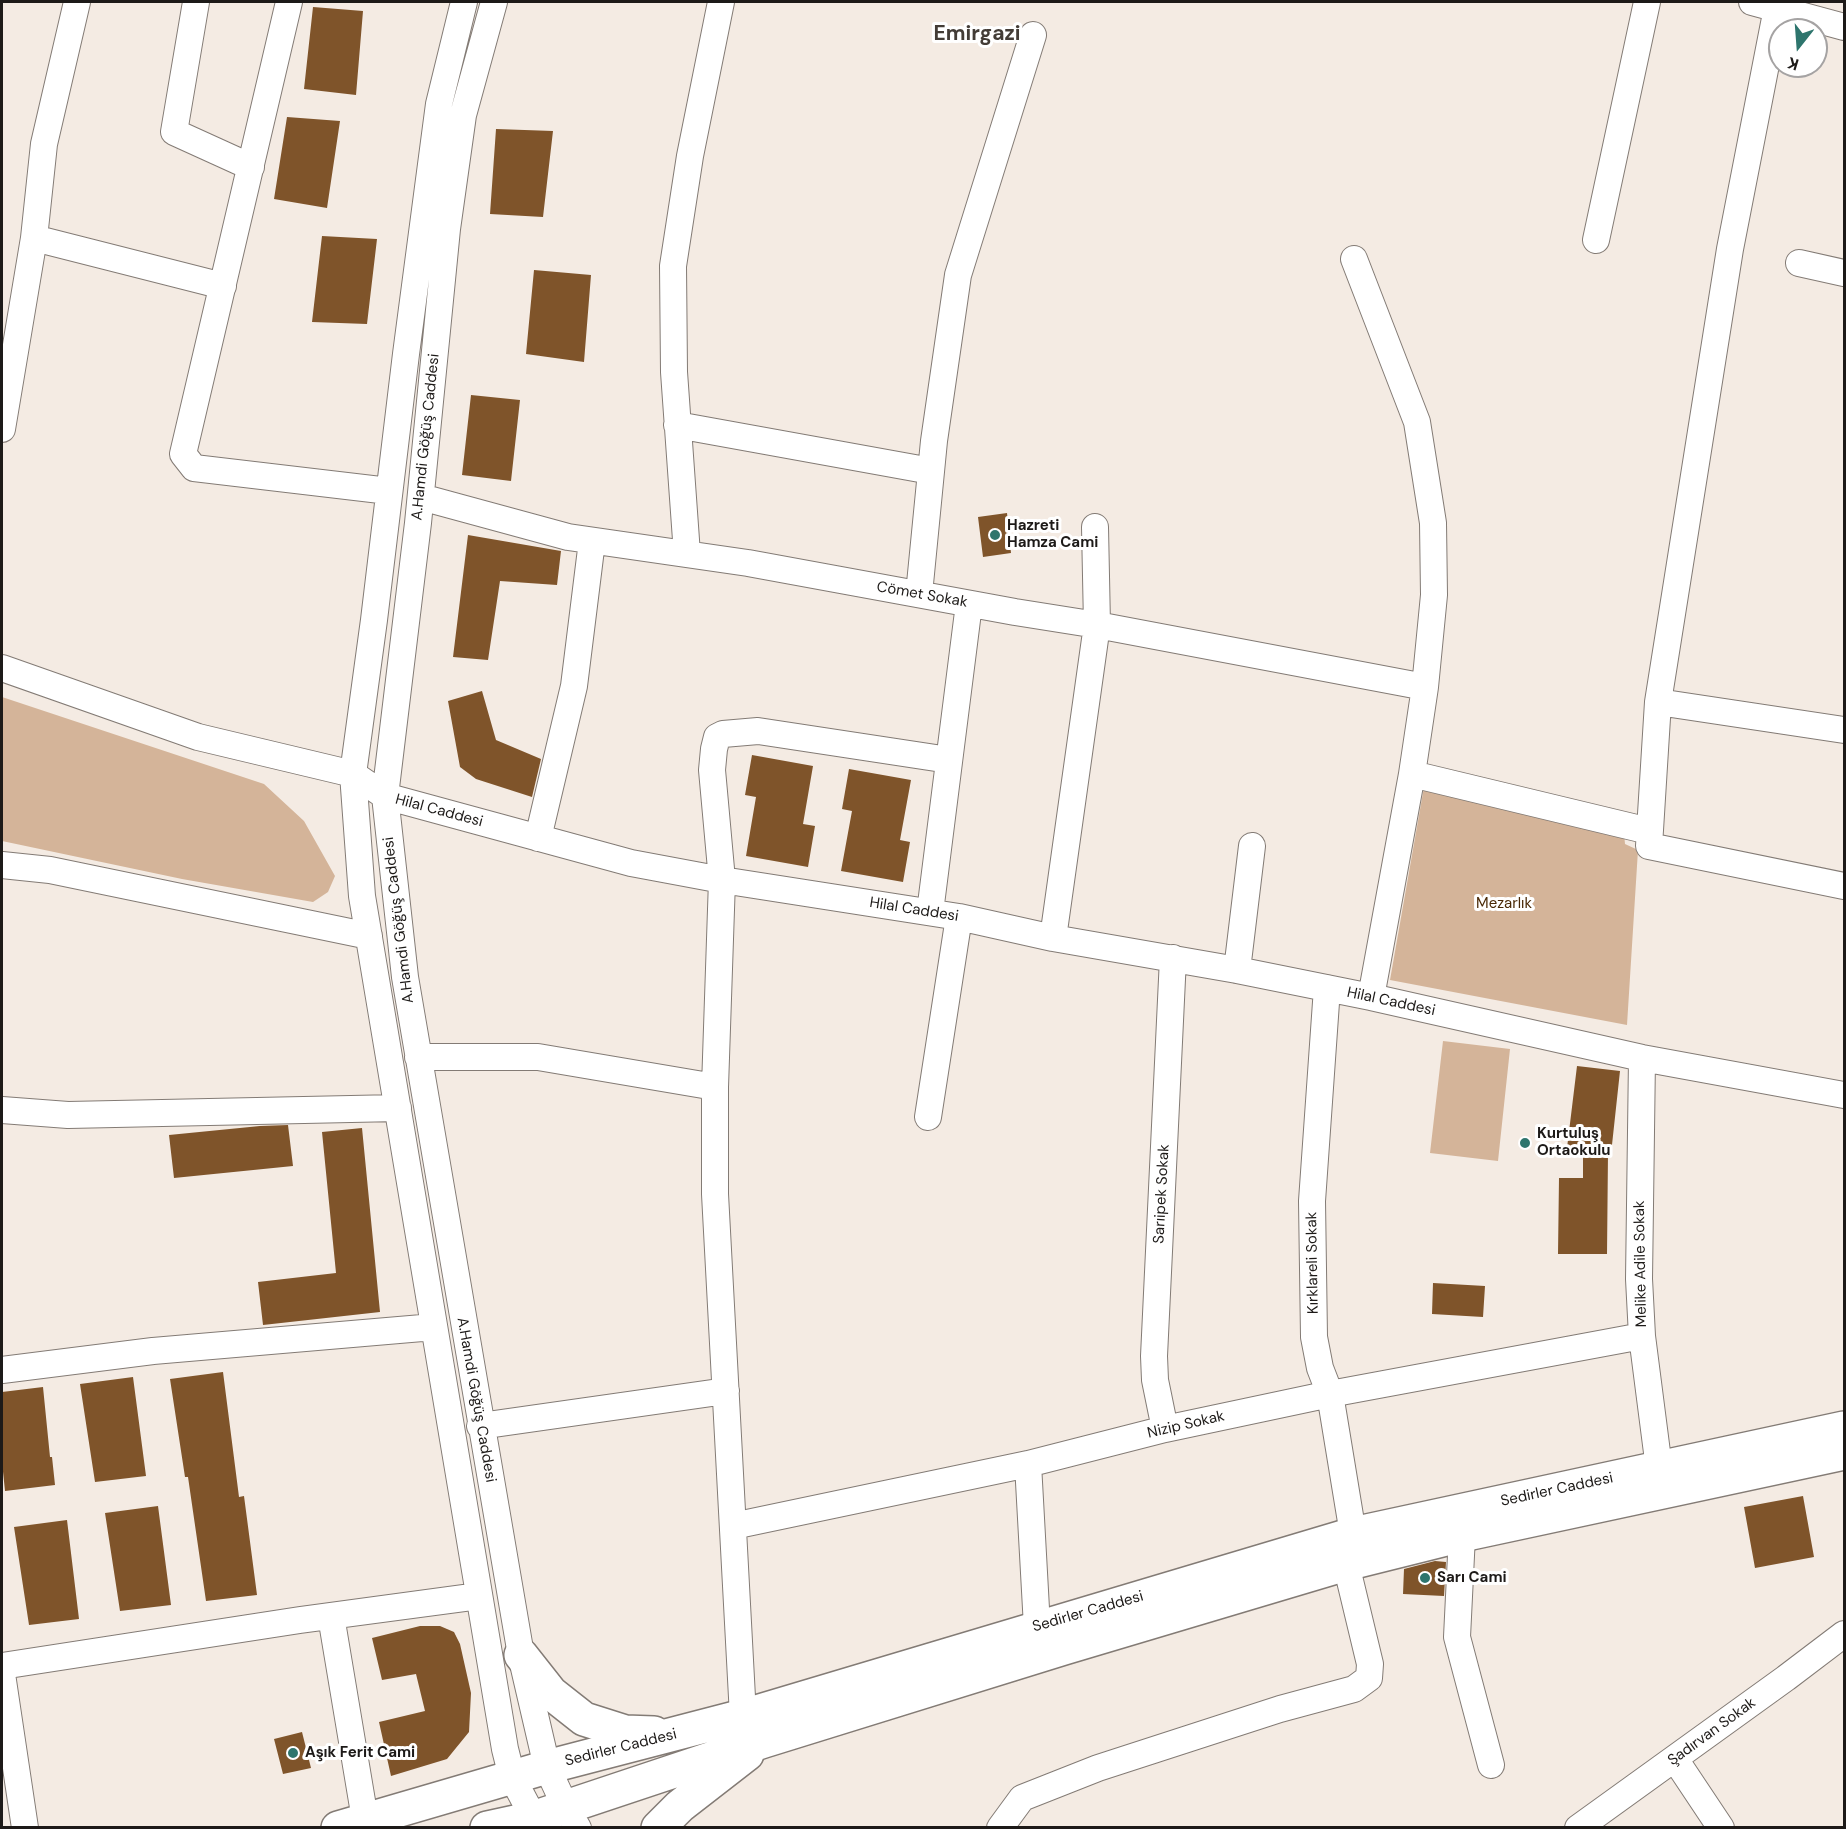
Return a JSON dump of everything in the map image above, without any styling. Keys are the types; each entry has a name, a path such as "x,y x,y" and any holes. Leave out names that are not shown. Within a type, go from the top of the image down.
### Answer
{"main road":[{"name":"Sedirler Caddesi","path":"352,1823 547,1767 743,1716 1037,1627 1350,1549 1659,1468 1845,1428"},
{"name":"Sedirler Caddesi","path":"487,1827 572,1817 764,1741 1076,1644 1350,1549 1462,1535 1845,1453"},
{"path":"521,1655 551,1693 584,1719 625,1732 677,1734"},
{"path":"658,1827 680,1806 764,1741"}],"street":[{"path":"2,429 12,316 34,238 44,144 77,2"},
{"path":"196,2 174,132 250,168"},
{"path":"289,2 183,454 194,468 389,491"},
{"name":"A.Hamdi Göğüş Caddesi","path":"464,2 439,104 353,774 362,896 505,1749 512,1777 536,1823"},
{"name":"A.Hamdi Göğüş Caddesi","path":"494,2 463,115 447,229 421,497 385,796 405,977 521,1655 547,1767 572,1817"},
{"path":"687,554 677,425 673,266 690,156 721,2"},
{"path":"1596,240 1647,2"},
{"path":"1752,2 1845,27"},
{"path":"1777,8 1730,249 1658,702 1649,846 1845,886"},
{"path":"919,594 931,471 958,276 1033,35"},
{"path":"34,238 223,286"},
{"path":"1354,259 1417,422 1433,523 1434,595 1425,687 1412,774 1371,997"},
{"path":"1799,263 1845,273"},
{"path":"677,425 931,471"},
{"name":"Cömet Sokak","path":"421,497 568,537 687,554 1097,625 1425,687"},
{"path":"1053,938 1097,625 1095,527"},
{"path":"538,838 574,686 592,541"},
{"path":"930,912 969,604"},
{"name":"Hilal Caddesi","path":"2,668 198,737 353,774 385,796 631,863 722,880 959,917 1053,938 1237,970 1371,997 1642,1058 1845,1095"},
{"path":"1658,702 1845,730"},
{"path":"743,1716 715,1194 715,1087 722,880 712,770 714,749 717,737 723,734 758,731 949,760"},
{"path":"1412,774 1649,831"},
{"path":"1237,970 1252,846"},
{"path":"2,865 50,870 369,936"},
{"path":"928,1117 959,917"},
{"name":"Sarıipek Sokak","path":"1165,1429 1155,1380 1154,1356 1173,958"},
{"name":"Kırklareli Sokak","path":"1000,1827 1022,1798 1098,1768 1280,1709 1354,1689 1369,1678 1370,1664 1350,1549 1330,1394 1320,1368 1314,1336 1312,1213 1327,988"},
{"path":"418,1057 538,1057 715,1087"},
{"name":"Melike Adile Sokak","path":"1642,1058 1639,1279 1642,1336 1659,1468"},
{"path":"2,1110 68,1115 398,1108"},
{"path":"2,1370 153,1351 434,1327"},
{"name":"Nizip Sokak","path":"733,1526 1028,1464 1165,1429 1330,1394 1642,1336"},
{"path":"480,1426 726,1391"},
{"path":"1028,1464 1037,1627"},
{"path":"1462,1535 1457,1637 1491,1765"},
{"path":"2,1666 479,1596"},
{"path":"331,1616 352,1823"},
{"name":"Şadırvan Sokak","path":"1594,1822 1675,1759 1845,1634"},
{"path":"2,1674 25,1827"},
{"path":"1675,1759 1721,1827"}],"green space":[{"path":"2,697 264,784 304,821 335,876 328,892 313,902 182,879 2,841"},
{"name":"Mezarlık","path":"1424,787 1624,833 1625,844 1638,850 1627,1025 1390,980"},
{"path":"1443,1041 1510,1049 1498,1161 1430,1153"}],"building":[{"path":"313,7 363,11 356,95 304,89"},
{"path":"287,117 340,121 327,208 274,199"},
{"path":"496,129 553,131 543,217 490,214"},
{"path":"322,236 377,239 367,324 312,322"},
{"path":"534,270 591,275 584,362 526,354"},
{"path":"471,395 520,400 511,481 462,475"},
{"name":"Hazreti Hamza Cami","path":"1007,513 1011,553 983,557 978,517"},
{"path":"468,535 561,551 557,585 500,581 488,660 453,657"},
{"path":"482,691 496,740 541,759 532,797 476,779 460,767 448,701"},
{"path":"752,755 813,766 803,824 815,826 808,867 746,856 756,797 745,795"},
{"path":"849,769 911,780 900,840 910,842 903,882 841,871 852,811 842,809"},
{"path":"1577,1066 1620,1071 1611,1154 1608,1153 1607,1254 1558,1254 1559,1178 1583,1178 1583,1150 1567,1148"},
{"path":"288,1125 293,1166 174,1178 169,1135"},
{"path":"362,1128 380,1312 263,1325 258,1282 336,1273 322,1132"},
{"path":"1433,1283 1485,1286 1483,1317 1432,1314"},
{"path":"223,1372 239,1497 244,1496 257,1595 206,1601 188,1477 185,1477 170,1379"},
{"path":"133,1377 146,1476 95,1482 80,1384"},
{"path":"43,1387 55,1485 5,1491 2,1462 2,1392"},
{"path":"1803,1496 1814,1557 1755,1568 1744,1507"},
{"path":"158,1506 171,1605 120,1611 105,1513"},
{"path":"67,1520 79,1619 29,1625 14,1527"},
{"name":"Sarı Cami","path":"1435,1561 1446,1562 1444,1596 1403,1594 1404,1569"},
{"path":"420,1626 440,1626 454,1632 460,1644 471,1693 469,1732 447,1759 391,1776 379,1722 425,1711 416,1674 382,1680 372,1638"},
{"name":"Aşık Ferit Cami","path":"302,1732 311,1768 283,1774 274,1739"}],"place":[{"name":"Hazreti Hamza Cami","path":"995,535"},
{"name":"Kurtuluş Ortaokulu","path":"1525,1143"},
{"name":"Sarı Cami","path":"1425,1578"},
{"name":"Aşık Ferit Cami","path":"293,1753"}],"district":[{"name":"Emirgazi","path":"977,34"}]}
